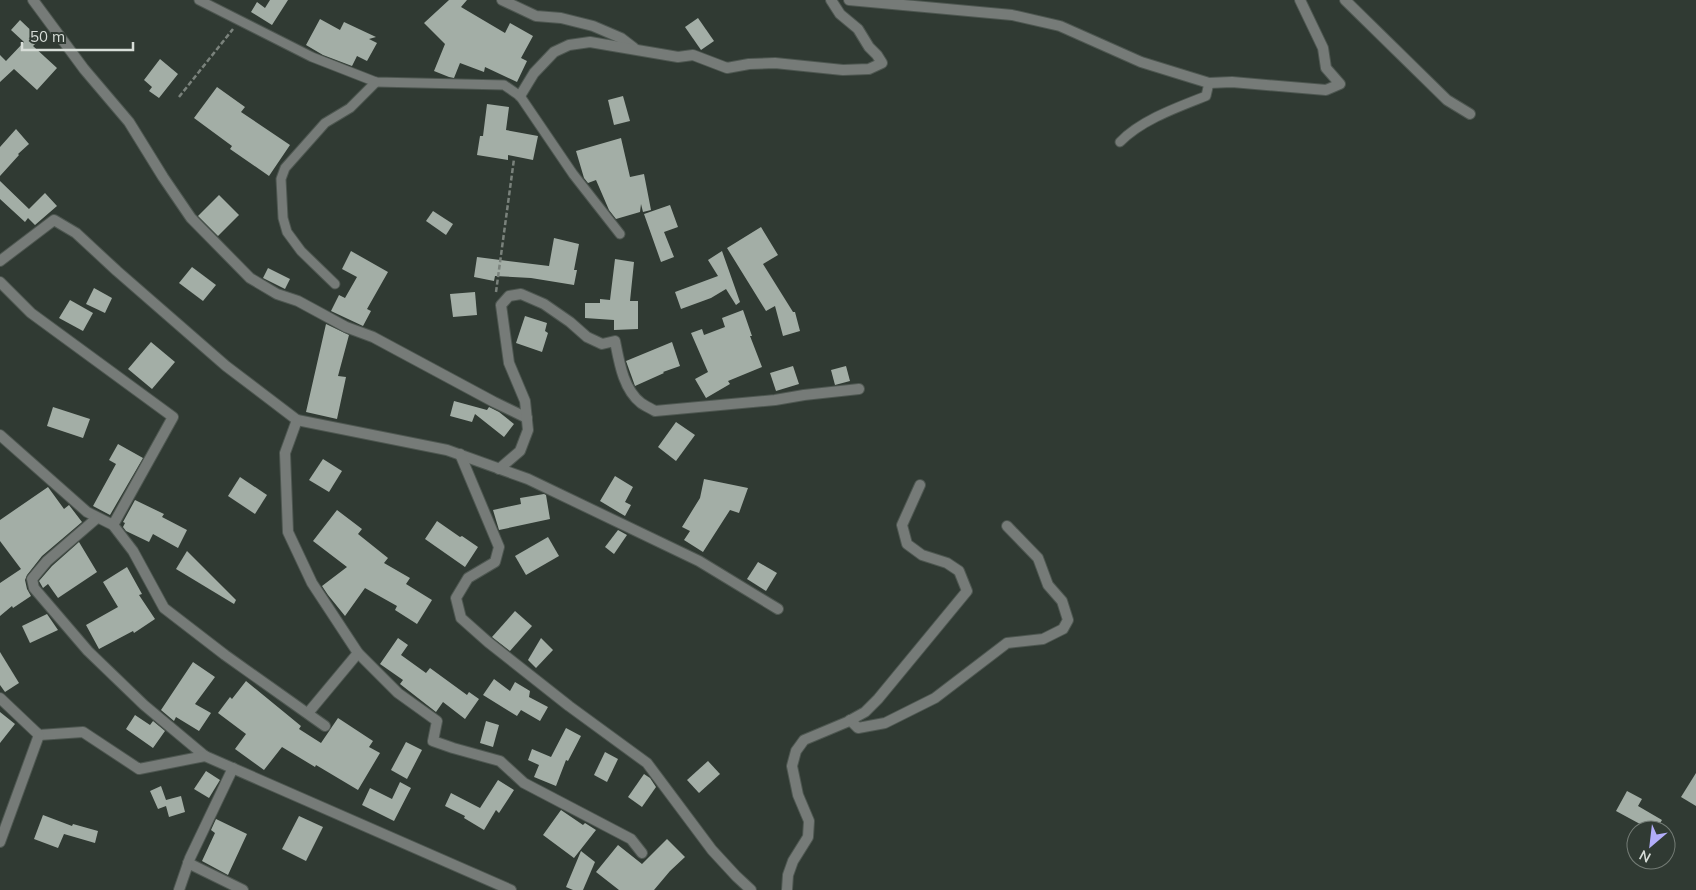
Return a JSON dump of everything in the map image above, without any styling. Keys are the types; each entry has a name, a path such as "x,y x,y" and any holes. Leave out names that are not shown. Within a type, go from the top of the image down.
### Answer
{"street":[{"path":"33,0 84,69 129,122 191,218 250,278 276,294 298,301 346,327 374,337 527,418"},
{"path":"502,0 536,16 561,18 593,26 621,38 635,49"},
{"path":"520,96 534,73 554,52 569,45 590,42 678,57 693,55 727,68 749,64 775,63 843,70 869,68 882,63 858,29 840,14 831,0"},
{"path":"849,0 1022,17 1060,26 1141,62 1209,83 1232,82 1326,90 1340,84 1326,68 1323,48 1300,0"},
{"path":"1345,0 1447,100 1470,114"},
{"path":"0,261 54,220 76,232 117,271 226,366 297,420 447,450 528,479 699,561 778,609"},
{"path":"0,282 31,313 174,417 113,525"},
{"path":"499,469 520,451 528,430 525,401 509,363 501,305 509,296 521,294 544,304 588,337 602,344 615,341 620,368 631,391 640,402 655,411 776,400 859,388"},
{"path":"297,420 285,454 288,532 312,583 358,653 398,693 437,721 433,741 500,761 524,783 631,838 642,853"},
{"path":"0,435 87,512 113,525 133,551 164,608 225,655 325,726"},
{"path":"460,454 499,546 495,562 468,578 456,598 461,618 488,642 569,706 647,763 712,850 752,890"},
{"path":"787,890 788,875 793,861 808,837 809,821 798,795 792,766 796,751 804,740 865,712 878,699 967,591 959,571 947,562 922,554 907,544 902,525 920,485"},
{"path":"97,518 47,561 32,578 34,588 88,651 144,705 205,756 510,890"},
{"path":"850,720 858,728 885,723 934,698 1007,643 1043,639 1063,629 1068,620 1062,602 1048,585 1038,558 1007,526"},
{"path":"308,713 358,653"},
{"path":"0,698 39,735 82,732 139,769 205,756"},
{"path":"0,842 39,735"},
{"path":"179,890 188,863 232,768"},
{"path":"188,863 244,890"}],"lane":[{"path":"199,0 312,56 376,82 504,86 520,96 573,174 620,234"},
{"path":"335,284 301,251 287,232 283,218 281,179 285,168 325,122 350,108 376,82"},
{"path":"1120,142 1127,134 1168,110 1206,96 1209,83"}],"path":[{"path":"179,97 240,20"},
{"path":"501,305 496,292 514,159"}],"building":[{"path":"270,0 288,0 272,25 251,12 257,2 265,8"},
{"path":"449,0 467,0 461,7 505,33 510,23 533,36 521,58 527,61 517,82 485,67 484,72 460,63 454,78 434,71 445,44 424,23"},
{"path":"698,18 714,41 701,50 685,27"},
{"path":"320,19 340,30 344,22 376,37 369,39 377,43 367,61 357,56 352,66 323,55 306,45"},
{"path":"20,20 40,39 33,46 57,68 37,90 14,69 0,82 0,55 6,61 24,42 11,30"},
{"path":"160,59 178,74 159,98 149,91 152,87 144,80"},
{"path":"217,87 245,107 241,112 290,145 269,176 230,149 232,146 194,118"},
{"path":"623,96 630,121 614,125 608,100"},
{"path":"487,104 509,107 506,130 538,136 533,160 508,155 508,160 477,155 480,136 483,136"},
{"path":"16,129 29,144 0,176 0,147"},
{"path":"621,138 630,177 644,174 651,210 643,212 641,204 640,212 616,219 609,210 596,180 588,183 584,178 576,151"},
{"path":"0,181 29,209 45,193 57,206 35,225 28,218 25,222 0,199"},
{"path":"219,195 239,215 218,236 198,216"},
{"path":"670,205 678,227 664,232 674,257 661,262 644,214"},
{"path":"433,211 453,224 446,235 426,221"},
{"path":"761,227 778,255 763,264 793,312 795,312 800,331 783,336 775,306 766,311 727,248"},
{"path":"554,238 579,244 574,270 577,270 574,285 531,278 495,276 494,281 474,277 477,257 549,266"},
{"path":"351,251 388,272 367,309 371,311 363,326 331,311 339,295 345,298 357,277 342,269"},
{"path":"722,251 740,302 736,305 726,289 711,298 681,309 675,292 718,276 708,260"},
{"path":"615,259 634,262 630,301 638,301 638,329 614,330 614,320 585,318 585,303 600,303 600,299 610,300"},
{"path":"192,267 216,285 203,301 179,283"},
{"path":"268,268 290,279 285,289 263,278"},
{"path":"94,288 112,298 105,313 86,304"},
{"path":"475,292 477,315 453,317 450,294"},
{"path":"70,300 93,313 83,331 59,318"},
{"path":"743,310 752,336 750,336 762,367 728,381 730,384 706,398 695,379 708,372 691,333 702,329 704,335 725,327 722,318"},
{"path":"525,316 547,323 545,331 548,333 542,352 516,343"},
{"path":"326,324 349,335 338,376 346,377 337,419 306,412"},
{"path":"151,342 175,362 152,389 128,369"},
{"path":"672,342 680,366 635,386 626,361"},
{"path":"793,366 799,384 776,391 770,373"},
{"path":"846,366 850,381 835,385 831,370"},
{"path":"454,401 487,410 489,407 514,424 504,437 475,414 472,422 450,416"},
{"path":"53,407 90,419 83,438 47,426"},
{"path":"676,422 695,435 676,461 658,447"},
{"path":"118,444 143,458 110,515 93,506 116,464 109,460"},
{"path":"323,459 342,471 329,492 309,480"},
{"path":"615,476 633,487 625,502 631,505 625,516 600,501"},
{"path":"240,477 267,495 255,514 228,496"},
{"path":"704,479 748,488 739,513 730,510 703,552 684,540 690,531 682,527 700,498"},
{"path":"48,487 64,509 69,505 82,522 42,556 27,575 25,580 31,596 13,608 12,606 0,616 0,583 21,569 0,541 0,520"},
{"path":"546,495 550,519 499,530 493,510 521,504 520,498"},
{"path":"135,500 164,514 162,517 187,530 178,548 153,534 149,542 126,531 123,527 125,523 123,522"},
{"path":"337,510 362,529 358,534 388,558 384,563 410,578 406,584 432,600 417,624 395,610 397,606 365,588 345,616 328,595 322,586 347,567 313,541"},
{"path":"437,521 478,547 465,567 425,539"},
{"path":"618,530 627,535 614,554 605,547"},
{"path":"548,537 559,556 526,575 515,556"},
{"path":"79,542 97,572 58,598 48,584 43,588 39,581 52,566"},
{"path":"187,551 236,600 234,604 176,569"},
{"path":"758,562 777,573 766,591 747,579"},
{"path":"127,567 142,594 139,595 155,619 134,633 133,631 99,649 86,625 118,607 103,582"},
{"path":"515,611 532,626 510,651 492,637"},
{"path":"47,614 58,630 30,643 22,626"},
{"path":"398,638 408,645 401,655 426,673 430,668 467,695 469,692 479,699 465,719 443,702 436,712 400,684 403,680 380,664"},
{"path":"541,638 553,650 536,668 528,660"},
{"path":"0,652 19,683 5,692 0,685"},
{"path":"193,662 215,677 195,704 211,713 199,731 176,717 174,721 161,710"},
{"path":"494,679 510,691 515,682 530,691 529,697 548,707 540,721 521,710 517,716 483,695"},
{"path":"246,681 301,726 299,729 321,743 338,718 373,741 369,747 380,753 358,790 282,747 264,770 235,749 246,734 218,713 230,697 232,699"},
{"path":"0,712 15,724 0,743"},
{"path":"135,715 150,725 153,721 165,731 153,748 126,729"},
{"path":"486,721 499,725 493,747 480,743"},
{"path":"566,728 581,736 568,761 566,760 556,786 534,777 539,765 528,760 532,749 551,757"},
{"path":"406,742 422,750 407,779 391,770"},
{"path":"605,752 618,759 607,782 594,775"},
{"path":"708,761 720,774 699,793 687,780"},
{"path":"206,771 220,780 209,798 194,789"},
{"path":"1696,773 1696,806 1681,797"},
{"path":"644,774 650,778 656,787 642,807 628,797"},
{"path":"498,780 514,790 499,813 496,810 484,830 464,818 465,816 445,806 451,793 480,808"},
{"path":"400,782 411,788 394,821 362,805 370,788 392,799"},
{"path":"161,786 166,800 181,796 185,812 169,817 166,806 158,809 150,791"},
{"path":"1627,791 1642,799 1638,806 1662,820 1633,820 1616,811"},
{"path":"561,810 583,825 585,823 596,830 574,858 543,835"},
{"path":"43,815 72,826 73,824 98,831 95,843 64,834 58,848 34,839"},
{"path":"299,816 323,827 306,861 282,849"},
{"path":"216,819 247,834 228,875 202,861 215,833 211,830"},
{"path":"667,839 685,857 654,890 619,890 596,872 618,845 642,864"},
{"path":"581,851 595,862 583,890 573,890 566,887"}]}
